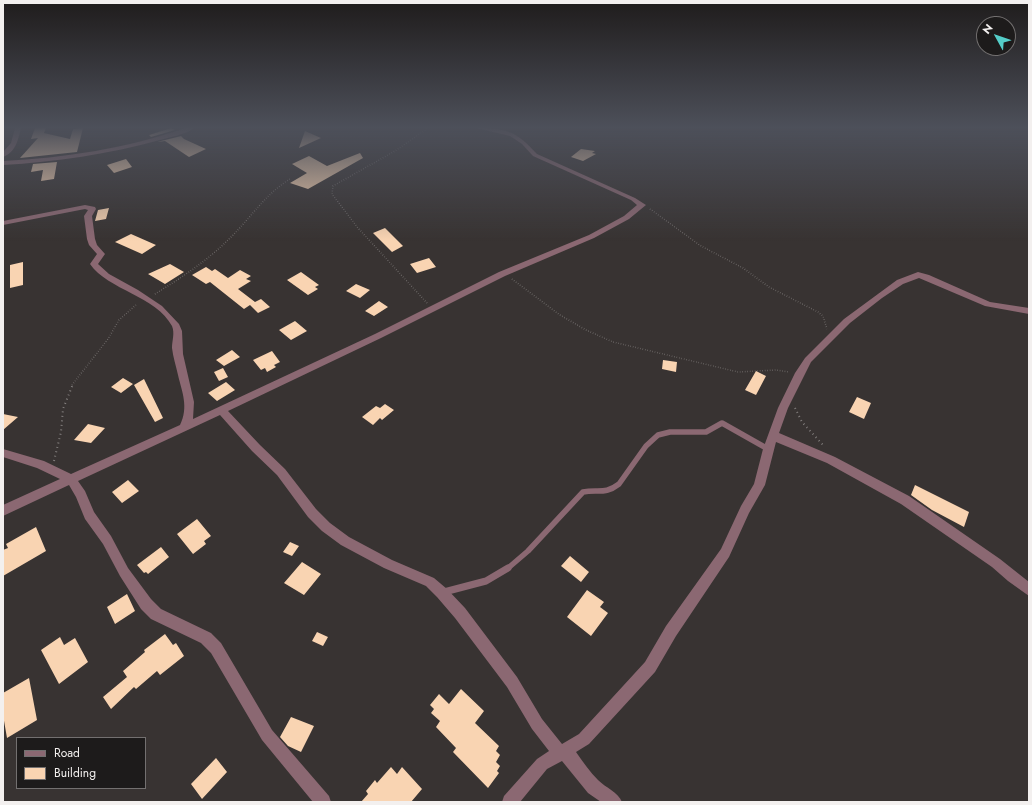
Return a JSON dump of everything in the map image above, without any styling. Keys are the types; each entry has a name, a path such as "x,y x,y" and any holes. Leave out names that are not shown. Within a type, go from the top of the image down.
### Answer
{"street":[{"path":"3,511 362,345 504,273 591,237 640,207 642,204 593,180 558,166"},
{"path":"3,227 7,222 77,208 90,207 92,209 88,216 91,225 91,239 93,244 102,254 94,264 104,276 133,290 146,299 170,319 177,328 180,361 190,407 189,419 184,426"},
{"path":"510,802 542,764 559,752 584,739 650,667 671,631 725,553 745,510 759,485 770,443 788,396 808,360 829,338 856,313 892,286 918,275 926,277 988,304 1029,311"},
{"path":"221,410 256,448 281,472 312,512 326,527 345,541 388,564 430,582 442,593 460,613 512,682 537,724 559,752 569,756 590,783 614,802"},
{"path":"770,443 779,437 831,460 905,500 996,563 1029,590"},
{"path":"3,453 40,464 71,480 81,495 89,515 107,540 124,572 146,604 156,614 206,638 216,648 267,735 323,802"}],"lane":[{"path":"442,593 491,580 502,572 524,554 583,492 588,490 607,492 613,489 646,447 659,434 666,431 708,432 718,424 722,423 770,443"}],"path":[{"path":"369,166 333,186 332,194 368,240 433,309"},
{"path":"52,469 60,439 63,409 71,386 108,339 119,320 130,310 171,284 209,257 238,230 275,188 290,179"},
{"path":"642,204 701,246 743,268 770,287 818,312 823,316 829,338"},
{"path":"504,273 563,318 594,335 613,342 738,372 776,370 800,373"},
{"path":"788,396 802,422 818,440 831,460"}],"building":[{"path":"33,166 56,166 54,179 41,181 43,170 31,172"},
{"path":"107,166 131,166 132,167 114,173"},
{"path":"295,166 350,166 308,189 290,183 307,173"},
{"path":"109,208 106,219 95,221 98,210"},
{"path":"385,228 403,246 392,252 373,233"},
{"path":"131,234 156,245 142,254 115,242"},
{"path":"429,258 436,267 417,273 410,264"},
{"path":"23,262 23,285 10,288 10,265"},
{"path":"170,264 184,272 165,284 148,274"},
{"path":"206,267 212,271 215,269 228,278 240,270 251,276 246,279 251,281 238,289 255,302 261,299 270,307 258,313 250,305 244,309 210,282 206,284 192,275"},
{"path":"301,272 319,285 315,287 318,289 308,295 287,280"},
{"path":"356,284 370,290 360,298 346,291"},
{"path":"379,301 388,307 374,316 365,311"},
{"path":"295,321 307,331 291,340 279,330"},
{"path":"232,350 240,357 224,366 216,360"},
{"path":"272,351 280,362 274,365 276,367 267,372 265,368 261,370 253,360"},
{"path":"663,360 677,362 676,372 662,369"},
{"path":"223,368 228,377 219,381 214,372"},
{"path":"756,371 766,376 756,395 745,390"},
{"path":"123,378 133,384 121,393 111,387"},
{"path":"144,379 163,418 155,422 134,385"},
{"path":"226,382 235,390 217,401 208,393"},
{"path":"857,397 871,403 864,419 849,412"},
{"path":"385,404 394,410 382,420 380,418 373,425 362,417 376,406 380,408"},
{"path":"3,414 18,417 3,430"},
{"path":"88,424 105,428 91,443 74,440"},
{"path":"128,480 139,491 122,503 112,492"},
{"path":"915,485 969,512 964,527 932,510 911,495"},
{"path":"197,519 211,536 204,541 206,544 193,554 177,534"},
{"path":"36,527 46,551 3,576 3,550 8,548 6,544"},
{"path":"290,542 299,546 292,556 283,552"},
{"path":"161,547 169,557 148,574 146,572 144,573 137,565"},
{"path":"570,556 589,572 581,582 561,566"},
{"path":"302,562 321,574 304,595 284,583"},
{"path":"587,590 604,602 600,607 608,613 591,636 567,617"},
{"path":"127,594 135,611 115,624 107,607"},
{"path":"317,632 328,637 323,646 312,641"},
{"path":"165,634 173,645 176,643 184,656 160,675 157,671 136,689 134,687 111,709 103,697 127,677 123,671 145,652 144,650"},
{"path":"60,637 64,645 75,638 88,662 59,684 41,650"},
{"path":"29,678 37,720 7,738 3,715 3,693"},
{"path":"461,689 484,711 475,723 499,746 496,751 500,755 496,762 500,766 497,771 499,773 488,788 453,752 456,748 436,727 440,721 431,713 434,709 430,705 439,694 449,704"},
{"path":"291,717 314,726 301,752 288,746 280,737"},
{"path":"216,758 227,772 202,799 191,784"},
{"path":"391,767 397,774 402,767 422,789 411,802 361,802 368,794 366,791 375,780 377,783"}]}
